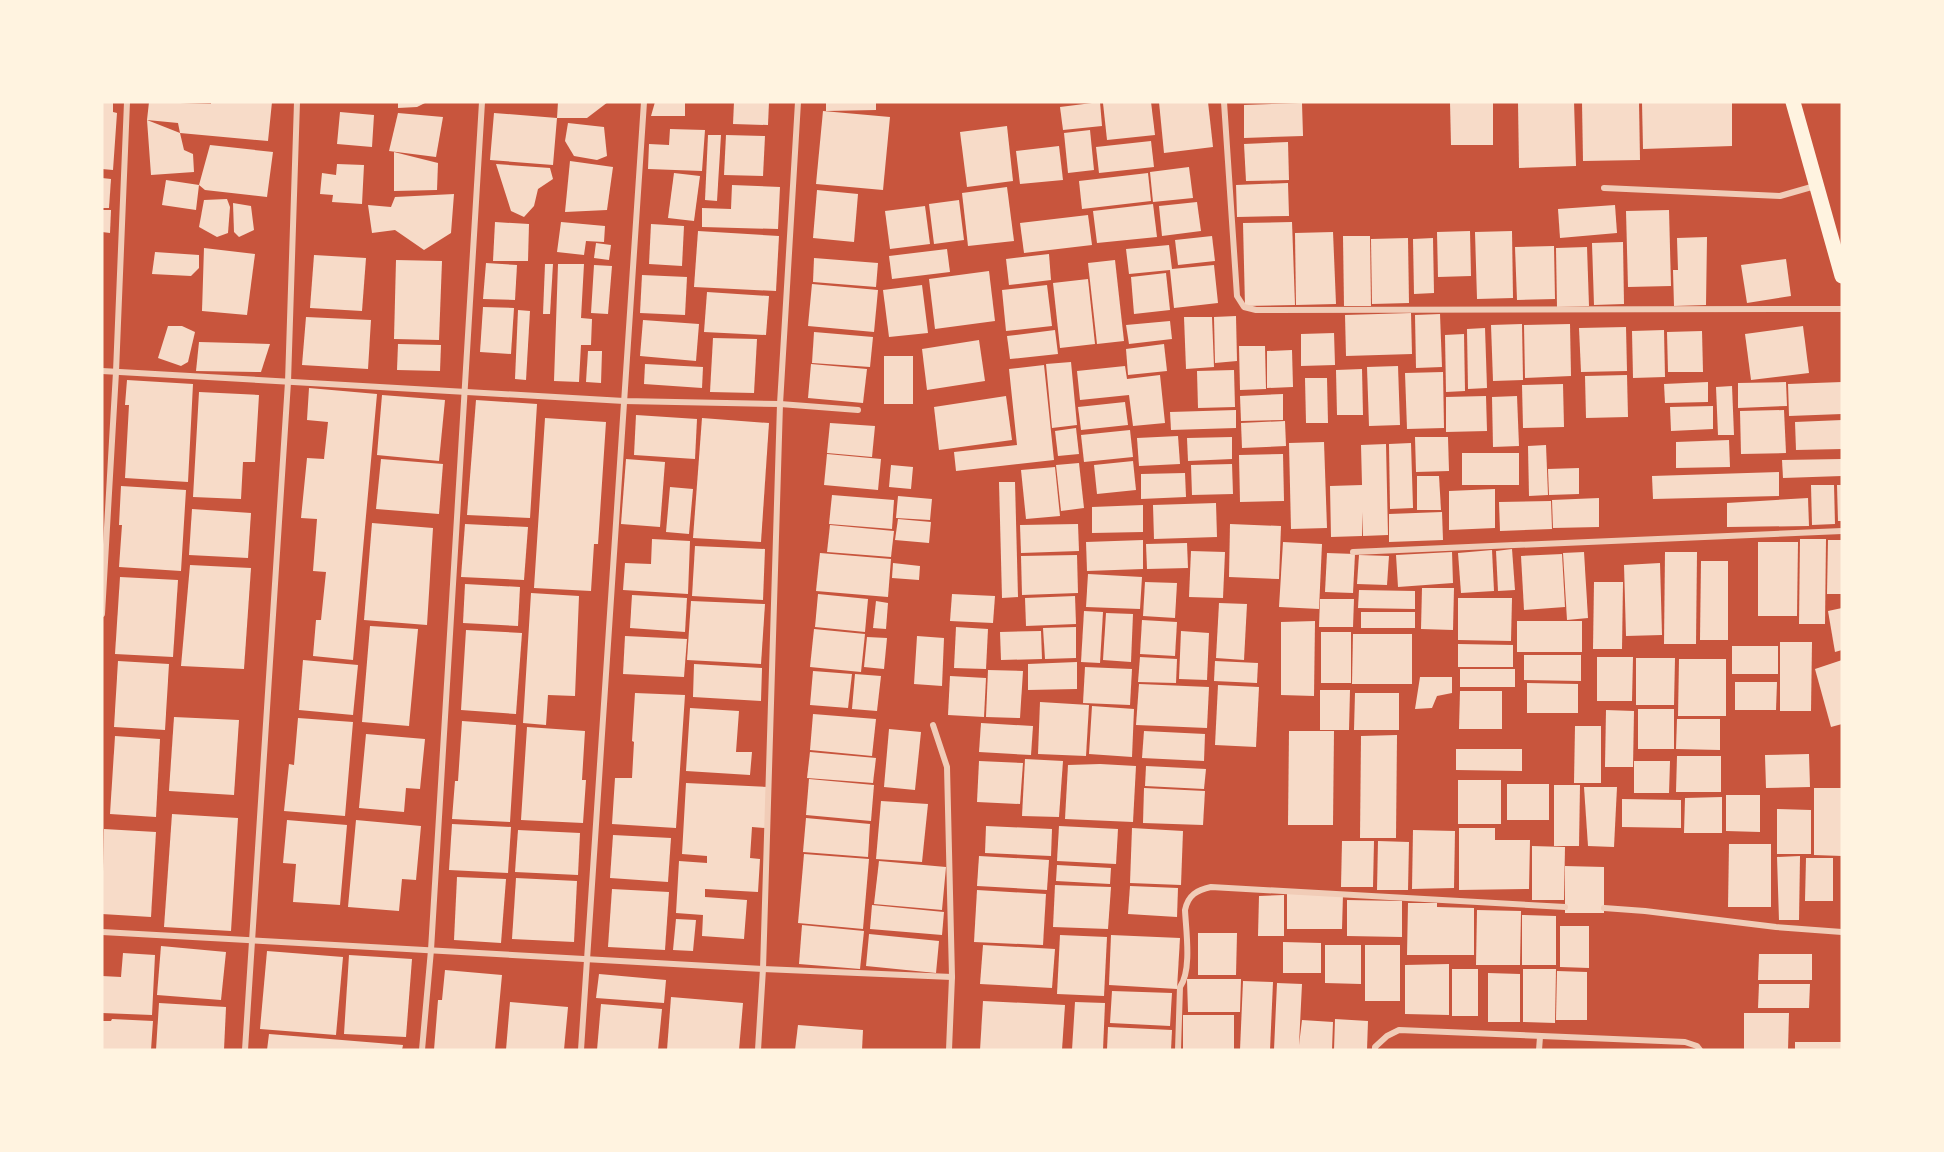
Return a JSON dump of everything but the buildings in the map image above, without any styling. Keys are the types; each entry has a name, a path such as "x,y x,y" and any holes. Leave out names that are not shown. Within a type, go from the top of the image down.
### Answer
{"main road":[{"path":"1793,102 1842,276"}],"street":[{"path":"102,614 116,372 127,102"},
{"path":"245,1050 254,940 288,382 297,102"},
{"path":"422,1050 431,950 482,102"},
{"path":"580,1050 644,102"},
{"path":"758,1050 763,969 780,404 798,102"},
{"path":"1224,102 1237,296 1244,307 1256,310 1842,309"},
{"path":"1604,188 1780,196 1816,186"},
{"path":"102,371 624,401 780,404 858,410"},
{"path":"1353,552 1842,531"},
{"path":"933,725 947,767 952,976 949,1050"},
{"path":"1178,1050 1180,987 1185,979 1186,964 1185,910 1191,897 1201,890 1211,887 1565,907"},
{"path":"1604,908 1645,910 1776,927 1842,932"},
{"path":"102,932 763,969 952,976"},
{"path":"1375,1050 1375,1047 1387,1036 1398,1030 1685,1042 1697,1046 1700,1050"},
{"path":"1539,1050 1540,1036"}]}
